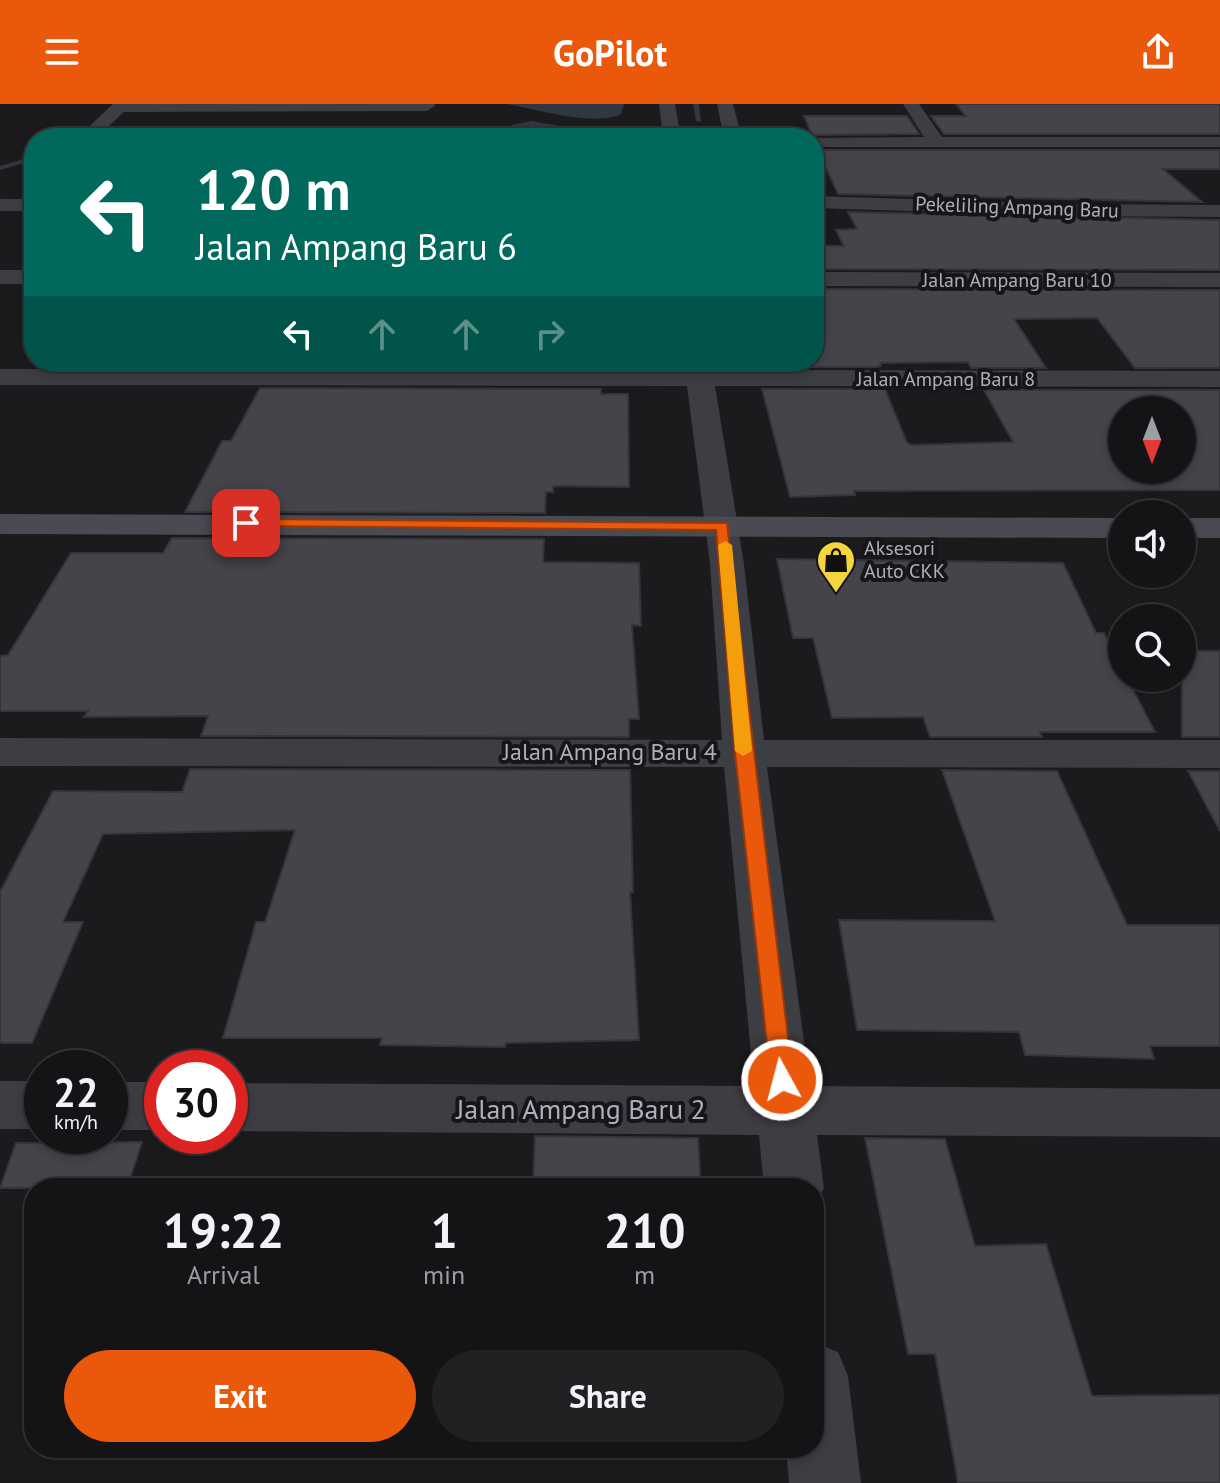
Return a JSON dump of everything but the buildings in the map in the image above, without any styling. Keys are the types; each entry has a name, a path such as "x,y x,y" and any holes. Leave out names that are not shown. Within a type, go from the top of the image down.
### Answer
{"main road":[{"path":"0,524 1108,528"},
{"path":"1196,528 1220,528"}],"street":[{"path":"667,104 671,128"},
{"path":"725,104 731,128"},
{"path":"911,104 937,142"},
{"path":"97,128 121,106 427,106"},
{"path":"824,142 1220,142"},
{"name":"Pekeliling Ampang Baru","path":"824,202 1064,210 1220,211"},
{"path":"0,205 24,205"},
{"path":"0,277 24,277"},
{"name":"Jalan Ampang Baru 10","path":"824,279 1220,280"},
{"name":"Jalan Ampang Baru 8","path":"0,377 499,372"},
{"path":"699,372 722,526 744,753 793,1178"},
{"name":"Jalan Ampang Baru 8","path":"815,372 1220,379"},
{"name":"Jalan Ampang Baru 4","path":"0,752 1220,754"},
{"path":"0,1105 24,1105"},
{"name":"Jalan Ampang Baru 2","path":"248,1107 1220,1113"},
{"path":"822,1458 825,1483"}],"shaded area":[{"path":"507,104 624,104 621,114 596,119"},
{"path":"531,121 564,128 511,128 512,125"}],"waterway":[{"path":"696,104 699,121"},
{"path":"0,168 24,161"}],"slow traffic":[{"path":"725,545 743,751"}],"place":[{"name":"Aksesori Auto CKK","path":"836,594"}],"route":[{"path":"246,523 722,526 744,753 782,1080"}]}
